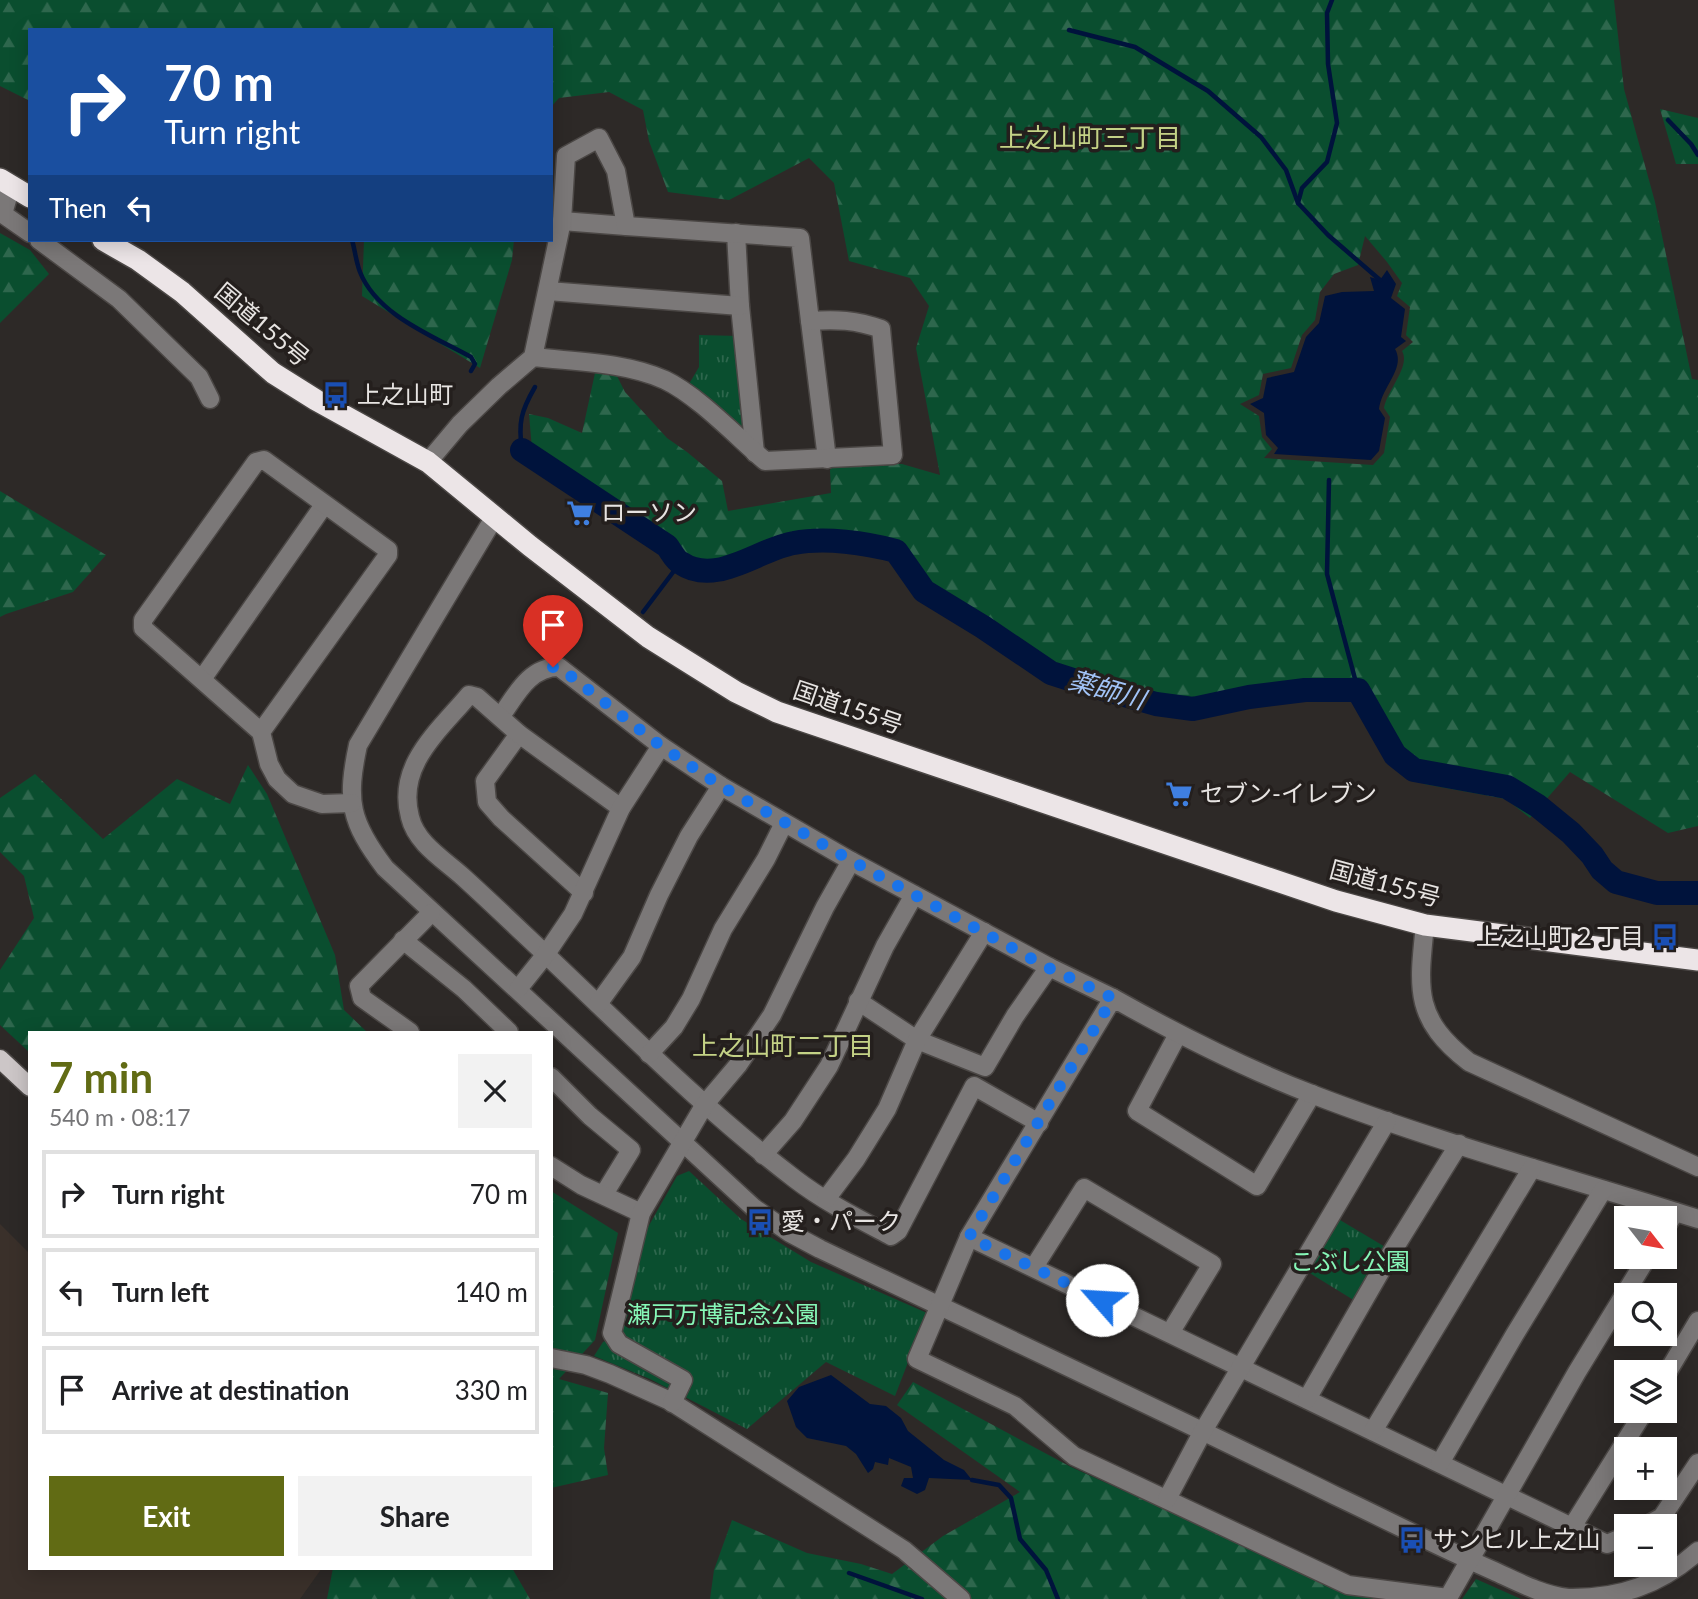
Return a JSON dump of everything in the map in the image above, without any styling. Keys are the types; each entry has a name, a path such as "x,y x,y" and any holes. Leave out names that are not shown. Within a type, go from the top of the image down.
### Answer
{"highway":[{"path":"5,182 28,196"},
{"name":"国道155号","path":"106,242 138,260 182,292 273,373 428,462 494,518 648,637 736,692 777,712 1336,901 1425,925 1698,960"}],"main road":[{"path":"0,1059 28,1085"}],"street":[{"path":"428,462 480,405 533,357 562,221 566,156 599,138 616,171 626,226"},
{"path":"5,182 3,214 28,232"},
{"path":"562,221 800,238 827,460"},
{"path":"736,233 740,306 755,453"},
{"path":"42,242 119,299 199,377 210,399"},
{"path":"548,291 740,306"},
{"path":"533,357 634,370 666,381 703,407 765,461 893,455 881,329 859,321 810,321"},
{"path":"261,732 388,555 388,550 264,460 256,462 143,620 144,628 261,732 269,764 277,779 293,794 322,804 352,803"},
{"path":"202,679 324,505"},
{"path":"494,518 358,745 351,778 354,813 365,842 385,868 754,1208 790,1233 940,1306 1469,1561 1548,1594 1569,1598 1612,1597 1646,1588 1675,1572 1698,1551"},
{"path":"501,716 529,678 544,669 559,667 661,746 721,786 914,895 1178,1034 1312,1094 1387,1121 1655,1206"},
{"path":"621,808 519,734 477,697 469,695 416,759 407,789 410,821 433,853 461,875 546,954 649,1054 764,1155 826,1199 891,1236 898,1231 933,1169 974,1086 1039,1122"},
{"path":"519,734 485,781 487,802 584,893"},
{"path":"518,989 546,954 584,893 621,808 661,746"},
{"path":"598,1004 632,957 689,836 721,786"},
{"path":"649,1054 674,1027 691,999 723,929 766,859 784,823"},
{"path":"673,1402 683,1380 619,1344 612,1333 641,1213 705,1104 765,1027 852,861"},
{"path":"764,1155 793,1122 829,1066 884,946 914,895"},
{"path":"409,1031 362,998 359,986 431,913"},
{"path":"1425,925 1420,969 1422,999 1432,1026 1451,1048 1469,1062 1698,1167"},
{"path":"826,1199 856,1159 887,1110 916,1040 985,932"},
{"path":"402,940 464,989 508,1031"},
{"path":"858,1001 916,1040 985,1067 1014,1016 1049,968"},
{"path":"1113,998 969,1237 917,1359 1015,1406 1074,1456 1348,1584 1448,1598 1505,1494 1640,1269"},
{"path":"1178,1034 1137,1111 1257,1186 1312,1094"},
{"path":"553,1079 581,1108 631,1150 604,1195"},
{"path":"1167,1499 1203,1431 1387,1121"},
{"path":"1307,1399 1387,1260 1459,1144"},
{"path":"553,1167 581,1185 641,1213"},
{"path":"1373,1431 1532,1168"},
{"path":"1034,1267 1084,1188 1212,1264 1170,1333"},
{"path":"1440,1463 1603,1190"},
{"path":"1677,1213 1698,1219"},
{"path":"969,1237 1607,1544 1614,1541"},
{"path":"1675,1360 1698,1321"},
{"path":"553,1358 586,1365 673,1402 904,1550 961,1599"},
{"path":"1572,1527 1637,1423"},
{"path":"1664,1514 1698,1463"}],"shaded area":[{"path":"0,1224 28,1252 28,1570 321,1570 300,1599 0,1599"}],"green space":[{"path":"0,0 1614,0 1624,89 1655,202 1692,379 1698,380 1698,826 1668,833 1570,772 1530,818 1506,799 1424,784 1397,746 1361,686 1309,681 1202,702 1162,699 1058,667 929,589 901,547 859,535 777,541 712,566 671,568 650,544 642,521 532,449 529,414 548,418 582,433 595,373 617,376 625,392 667,438 722,481 728,511 831,493 830,470 834,464 902,464 940,475 916,348 929,306 910,278 849,261 834,183 809,158 729,200 668,192 649,141 643,110 609,92 559,98 553,105 553,28 28,28 28,100 0,86","holes":["1365,236 1402,283 1397,296 1410,307 1406,335 1413,342 1402,351 1404,357 1401,371 1384,408 1390,417 1384,453 1373,465 1264,458 1272,449 1262,437 1259,416 1240,404 1259,395 1263,374 1291,368 1302,335 1315,320 1320,292 1334,274 1358,265"]},
{"path":"1660,109 1698,118 1698,164 1676,164"},
{"path":"0,233 30,250 49,274 0,323"},
{"path":"364,242 514,242 512,260 480,368 362,296"},
{"path":"699,335 739,336 750,428 741,433 686,389 699,367"},
{"path":"0,491 106,555 73,592 0,617"},
{"path":"248,765 267,794 335,955 344,1010 366,1031 28,1031 28,1051 0,1025 0,970 34,918 24,876 0,852 0,798 35,774 103,839 177,779 230,804"},
{"name":"瀬戸万博記念公園","path":"689,1171 741,1219 811,1262 927,1313 895,1396 826,1362 747,1429 650,1379 594,1356 603,1342 621,1334 643,1236 677,1176"},
{"path":"553,1192 618,1233 595,1340 559,1379 608,1393 604,1448 608,1475 553,1488"},
{"name":"こぶし公園","path":"1340,1220 1392,1251 1360,1304 1308,1272"},
{"path":"913,1382 1071,1467 1350,1593 1392,1599 710,1599 714,1570 732,1520 807,1553 861,1564 892,1574 943,1536 1020,1492 897,1405"},
{"path":"333,1570 513,1570 530,1599 327,1599"},
{"path":"1476,1579 1521,1599 1462,1599"}],"water":[{"path":"1387,270 1396,284 1391,298 1405,309 1401,337 1406,341 1395,349 1398,363 1379,409 1385,418 1379,451 1371,460 1274,454 1278,448 1266,435 1264,413 1250,404 1263,398 1267,378 1294,372 1306,337 1319,323 1325,296 1342,292 1374,291 1370,277 1380,280"},
{"path":"831,1375 870,1404 886,1406 901,1418 908,1431 944,1460 964,1470 972,1480 929,1478 925,1490 917,1494 901,1486 904,1478 913,1478 911,1467 889,1458 888,1465 875,1462 868,1473 856,1454 846,1446 807,1438 796,1427 787,1401 799,1387"}],"waterway":[{"path":"1332,0 1327,13 1328,64 1337,123 1327,162 1302,188 1298,203 1328,235 1380,280"},
{"path":"1069,30 1135,47 1208,91 1261,137 1286,170 1298,203"},
{"path":"1668,120 1698,155"},
{"path":"352,242 360,272 379,300 408,323 471,357 475,364 471,371"},
{"path":"522,450 522,417 535,387"},
{"name":"薬師川","path":"522,450 667,546 679,562 694,569 723,569 780,547 806,541 845,542 896,551 924,591 1051,673 1082,683 1156,704 1193,709 1249,697 1305,690 1358,690 1395,755 1414,770 1507,787 1538,806 1571,833 1602,870 1616,882 1657,893 1698,893"},
{"path":"1329,480 1327,574 1358,690"},
{"path":"643,612 680,563"},
{"path":"972,1480 999,1485 1011,1498 1020,1539 1046,1570 1058,1599"},
{"path":"849,1573 922,1599"}],"place":[{"name":"上之山町","path":"336,395"},
{"name":"ローソン","path":"580,513"},
{"name":"セブン-イレブン","path":"1179,794"},
{"name":"上之山町２丁目","path":"1665,937"},
{"name":"愛・パーク","path":"760,1222"},
{"name":"サンヒル上之山","path":"1412,1540"}],"district":[{"name":"上之山町三丁目","path":"1090,138"},
{"name":"上之山町二丁目","path":"783,1046"}],"route":[{"path":"553,667 559,667 661,746 721,786 1049,968 1113,998 969,1237 1102,1300"}]}
